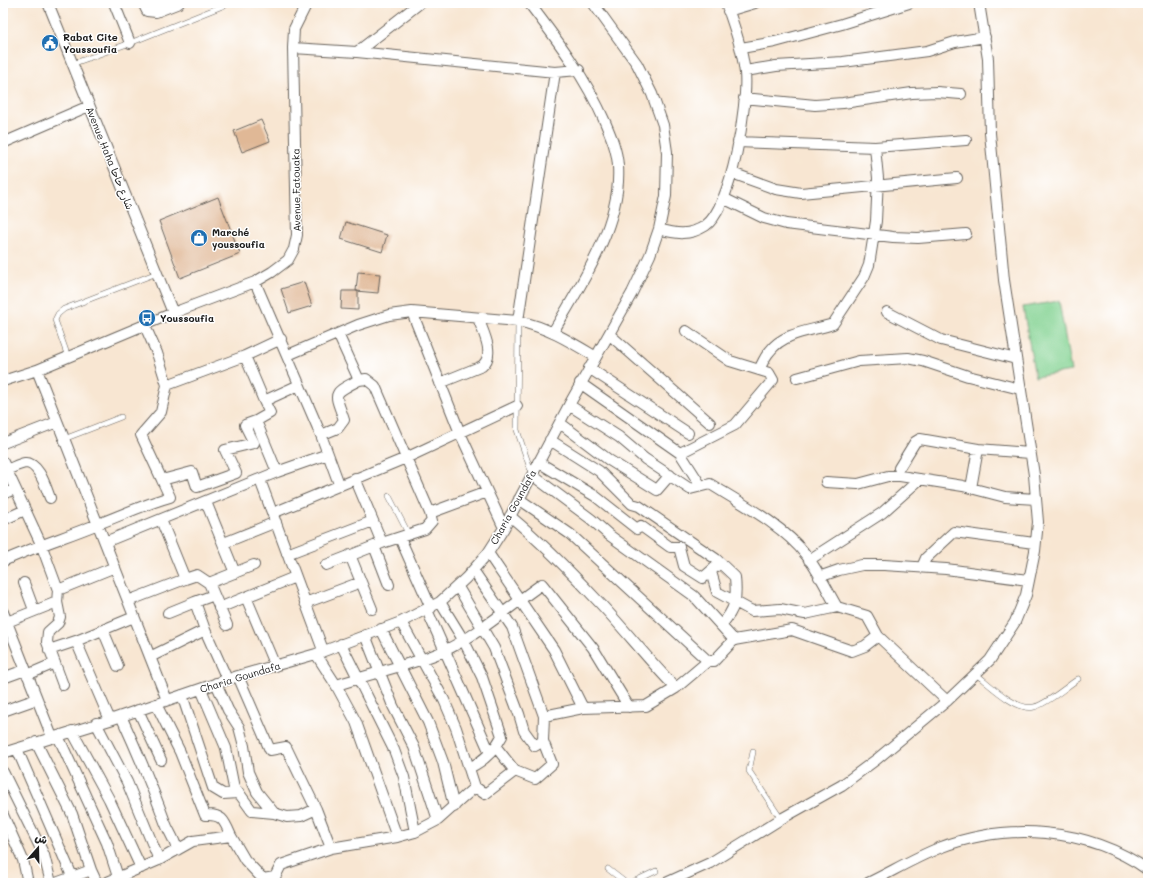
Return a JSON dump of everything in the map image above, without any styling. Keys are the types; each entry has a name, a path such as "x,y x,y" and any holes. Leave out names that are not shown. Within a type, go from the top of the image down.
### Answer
{"street":[{"path":"114,3 130,43"},
{"path":"143,3 146,11 152,12 179,3"},
{"name":"Avenue Fatouaka","path":"3,382 37,370 174,313 255,282 288,260 294,249 297,235 293,48 294,29 307,3"},
{"path":"357,52 420,3"},
{"path":"529,3 578,70 598,106 615,148 618,165 614,209 606,230 578,289 553,332"},
{"name":"Charia Goundafa","path":"3,754 36,742 110,720 216,683 320,652 401,622 429,609 440,602 474,570 488,553 504,528 580,383 610,335 647,261 658,229 666,196 668,174 667,152 663,125 652,94 637,64 593,3"},
{"path":"658,229 682,234 705,226 719,209 732,174 744,98 745,71 741,48 727,7 755,3"},
{"path":"741,48 775,42 842,24 909,3"},
{"path":"666,883 710,863 781,819 842,785 877,759 947,700 990,660 1015,622 1026,595 1038,522 1030,453 1004,280 990,133 988,59 979,3"},
{"name":"Avenue Haha شارع حاحا","path":"49,4 174,313"},
{"path":"745,71 776,66 837,62 928,51 955,42 985,37"},
{"path":"293,48 357,52 555,72 578,70"},
{"path":"518,321 555,72"},
{"path":"744,98 814,105 843,103 912,93 937,92 961,94"},
{"path":"3,143 89,106"},
{"path":"738,142 875,147 966,140"},
{"path":"759,370 769,351 776,343 794,334 822,328 836,321 864,277 869,265 875,235 878,186 875,147"},
{"path":"732,174 776,189 809,193 957,178"},
{"path":"723,198 758,215 777,222 875,235 918,238 966,234"},
{"path":"255,282 288,355 299,385 321,435 339,484"},
{"path":"288,355 375,318 412,312 518,321 535,325 553,332 596,357"},
{"path":"412,312 460,433 504,528"},
{"path":"887,312 941,340 1016,359"},
{"path":"440,383 482,366 487,362 489,352 478,318"},
{"path":"3,561 41,544 97,525 144,504 170,496 141,435 160,412 167,385 145,326"},
{"path":"680,453 735,425 771,383 771,375 730,361 686,330"},
{"path":"338,334 359,380"},
{"path":"610,335 710,423"},
{"path":"167,385 245,356 281,339"},
{"path":"162,480 192,472 197,487 236,473 225,450 254,443 245,425 270,413 245,356"},
{"path":"797,378 859,361 908,358 923,361 968,376 1020,389"},
{"path":"589,368 688,433"},
{"path":"37,370 167,700"},
{"path":"321,435 342,425 344,420 336,400 339,390 359,380 366,379 375,386 432,521 429,527 378,544 326,565"},
{"path":"580,383 680,453 700,486"},
{"path":"264,401 299,385"},
{"path":"569,405 619,437 645,459 690,488 710,484 755,512 786,534 809,560 837,607"},
{"path":"224,543 339,484 406,458 518,406"},
{"path":"256,421 277,472"},
{"path":"3,443 57,422"},
{"path":"560,423 609,460 657,490 670,475"},
{"path":"900,468 915,442 920,439 978,449 1030,453"},
{"path":"550,440 599,471 632,504 639,506 720,563 735,577 737,595 731,614 721,625"},
{"path":"972,488 978,449"},
{"path":"105,542 277,472 328,454"},
{"path":"538,462 595,496 637,529 642,526 670,547 679,547 684,566 703,578 720,563"},
{"path":"50,498 32,464 25,463 5,466 41,544 58,590 57,602 60,617 58,623 48,632 47,636 49,650 63,685"},
{"path":"532,475 591,519 609,535 694,596 734,640"},
{"path":"826,482 858,484 888,476 920,478 972,488 1005,497 1036,500"},
{"path":"356,478 373,521 389,585"},
{"path":"809,560 882,514 920,478"},
{"path":"260,480 305,603 320,652 356,722 397,837"},
{"path":"3,494 15,489"},
{"path":"430,514 487,492"},
{"path":"518,499 570,534 708,661 714,662 734,640 792,630 852,651 865,646 878,636"},
{"path":"206,502 235,572"},
{"path":"3,520 25,510"},
{"path":"510,516 548,549 592,594 650,662 676,688"},
{"path":"161,520 185,579"},
{"path":"287,554 373,521"},
{"path":"922,568 926,558 954,532 1034,543"},
{"path":"404,536 429,609 446,650 493,750 515,771 535,778 552,764 543,741 544,716 512,627 474,570"},
{"path":"488,553 554,650 583,708"},
{"path":"350,555 372,609"},
{"path":"209,583 254,565"},
{"path":"819,577 839,570 862,565 946,569 1028,580"},
{"path":"58,590 115,567"},
{"path":"711,572 718,592 735,600 752,611 780,609 805,614 837,607 867,616 878,636 947,700"},
{"path":"128,601 197,575 209,583 227,625"},
{"path":"219,608 295,577"},
{"path":"305,603 361,582"},
{"path":"24,583 34,610"},
{"path":"336,685 422,660 446,650 464,641 503,614 519,599 542,584 593,648 629,707"},
{"path":"458,586 494,648 524,730 535,746 543,741"},
{"path":"168,613 214,595"},
{"path":"246,597 275,666"},
{"path":"57,602 34,610 5,617 37,699 107,843 118,878"},
{"path":"195,602 205,630 227,680"},
{"path":"440,602 464,641 482,677 502,736 493,750 478,764 469,768"},
{"path":"49,650 76,641 134,617"},
{"path":"401,622 444,700 475,787 485,794 515,771"},
{"path":"381,629 428,722 443,762 454,807"},
{"path":"103,630 118,666"},
{"path":"150,657 205,630"},
{"path":"365,635 393,706 414,747 438,820"},
{"path":"76,641 110,720"},
{"path":"341,644 394,750 404,777 415,832"},
{"path":"544,716 583,708 646,706 676,688 708,661"},
{"path":"3,678 55,664"},
{"path":"238,676 270,750 286,747 316,809 331,848"},
{"path":"216,683 228,710 239,727 248,772 257,792 274,813"},
{"path":"201,689 226,748 234,788 252,811 274,813 287,817 301,816 316,809"},
{"path":"182,695 213,788 223,794 239,793"},
{"path":"3,711 37,699"},
{"path":"156,704 180,752 205,815 216,815 224,821 245,860 263,879 275,878 281,865 331,848 397,837 415,832 438,820 475,787"},
{"path":"138,710 161,760"},
{"path":"121,716 146,771 166,824 174,838 177,850"},
{"path":"96,723 127,782 159,860"},
{"path":"72,731 110,799 140,868"},
{"path":"36,742 72,814 91,870 97,883"},
{"path":"17,749 74,880"},
{"path":"3,772 44,855 51,883"},
{"path":"3,815 23,860 28,883"},
{"path":"868,883 938,849 962,841 1019,832 1048,833 1084,839 1126,856 1148,870"},
{"path":"105,883 159,860 193,840 231,836"},
{"path":"56,883 74,880 91,870"}],"lane":[{"path":"72,64 130,43 230,3"},
{"path":"68,357 55,320 58,314 64,309 157,273"},
{"path":"518,321 517,430 532,475"},
{"path":"64,439 120,417"},
{"path":"389,496 404,536"},
{"path":"976,674 1016,705 1028,708 1037,706 1078,679"},
{"path":"754,752 749,771 781,819"},
{"path":"608,869 626,883"},
{"path":"631,883 656,871"}],"green space":[{"path":"1059,301 1071,371 1035,377 1023,307"}],"building":[{"path":"261,120 270,141 242,152 234,131"},
{"name":"Marché youssoufia","path":"218,197 240,254 180,278 159,221"},
{"path":"346,222 387,235 382,252 341,239"},
{"path":"358,272 380,274 378,293 356,291"},
{"path":"304,282 312,306 289,313 281,289"},
{"path":"342,291 358,291 358,310 341,309"}],"place":[{"name":"Rabat Cite Youssoufia","path":"50,43"},
{"name":"Marché youssoufia","path":"199,238"},
{"name":"Youssoufia","path":"147,318"}]}
